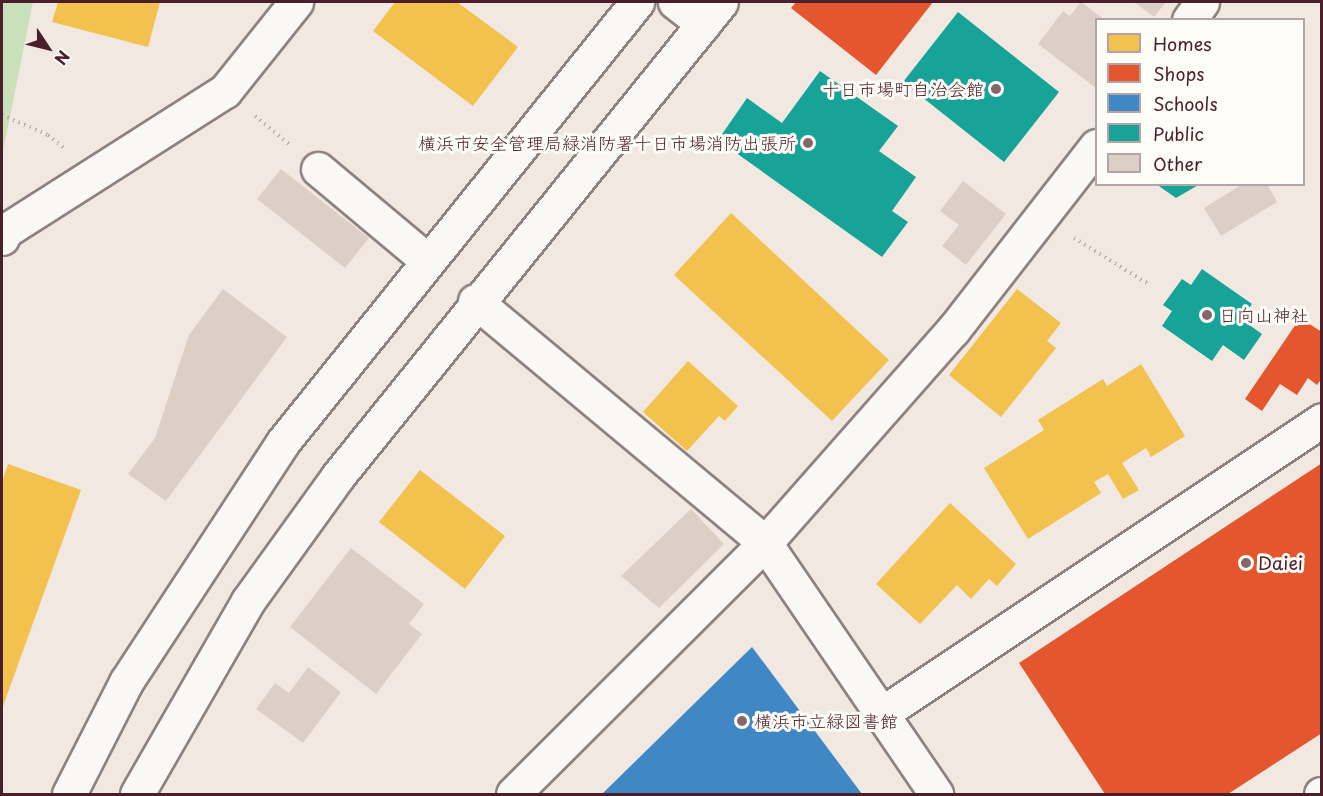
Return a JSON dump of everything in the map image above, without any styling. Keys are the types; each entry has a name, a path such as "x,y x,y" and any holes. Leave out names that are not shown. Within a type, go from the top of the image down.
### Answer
{"street":[{"path":"2,238 5,231 225,91 296,2"},
{"path":"69,795 126,682 196,568 283,442 638,2"},
{"path":"137,795 248,601 476,301 712,13 675,2"},
{"path":"1190,18 1202,2"},
{"path":"513,795 765,543 953,330 1042,219 1095,147"},
{"path":"318,169 428,261"},
{"path":"476,301 765,543 884,712 936,795"},
{"path":"884,712 1322,420"}],"path":[{"path":"225,91 318,169"},
{"path":"2,115 48,135 95,175"},
{"path":"1042,219 1150,285"}],"green space":[{"path":"2,2 33,2 2,156"}],"building: Homes":[{"path":"58,2 160,2 148,47 52,22"},
{"path":"395,2 457,2 518,47 473,106 373,31"},
{"path":"731,213 889,360 832,421 674,275"},
{"path":"1017,289 1061,323 1047,341 1056,348 1001,417 949,375"},
{"path":"688,361 738,406 725,421 719,416 687,451 643,412"},
{"path":"1141,364 1185,436 1151,457 1146,448 1122,463 1139,490 1123,499 1108,474 1094,482 1101,493 1028,539 984,468 1044,430 1038,420 1103,379 1107,386"},
{"path":"8,464 81,490 2,709 2,482"},
{"path":"420,470 505,536 465,589 379,522"},
{"path":"950,503 1016,564 997,586 989,579 971,599 957,585 920,624 876,584"}],"building: Shops":[{"path":"796,2 933,2 876,75 791,8"},
{"path":"1300,318 1322,332 1322,378 1317,385 1308,378 1297,395 1280,384 1262,411 1245,399"},
{"name":"Daiei","path":"1322,463 1322,733 1228,794 1105,794 1019,663"}],"building: Schools":[{"name":"横浜市立緑図書館","path":"752,647 862,794 602,794"}],"building: Public":[{"path":"958,12 1059,92 1004,162 903,82"},
{"path":"820,71 898,126 879,151 916,177 892,211 908,222 882,257 718,140 747,98 782,123"},
{"path":"1159,186 1197,186 1176,198"},
{"name":"日向山神社","path":"1202,269 1252,304 1241,319 1262,334 1244,360 1223,345 1212,361 1162,326 1172,311 1163,305 1182,279 1191,285"}],"building: Other":[{"path":"1081,2 1102,18 1095,18 1095,87 1038,44 1063,11 1070,16"},
{"path":"1134,2 1166,2 1154,17"},
{"path":"281,169 369,238 345,268 257,199"},
{"path":"963,181 1006,214 966,265 942,246 959,225 940,211"},
{"path":"1240,186 1268,186 1277,202 1221,236 1204,208"},
{"path":"223,289 287,337 166,501 128,474 155,438 189,335"},
{"path":"691,509 724,544 659,608 621,576"},
{"path":"351,548 424,604 409,624 422,634 376,694 290,627"},
{"path":"308,667 341,692 303,743 256,709 275,683 289,693"}],"place":[{"name":"十日市場町自治会館","path":"996,89"},
{"name":"横浜市安全管理局緑消防署十日市場消防出張所","path":"808,143"},
{"name":"日向山神社","path":"1207,315"},
{"name":"Daiei","path":"1246,563"},
{"name":"横浜市立緑図書館","path":"742,721"}]}
